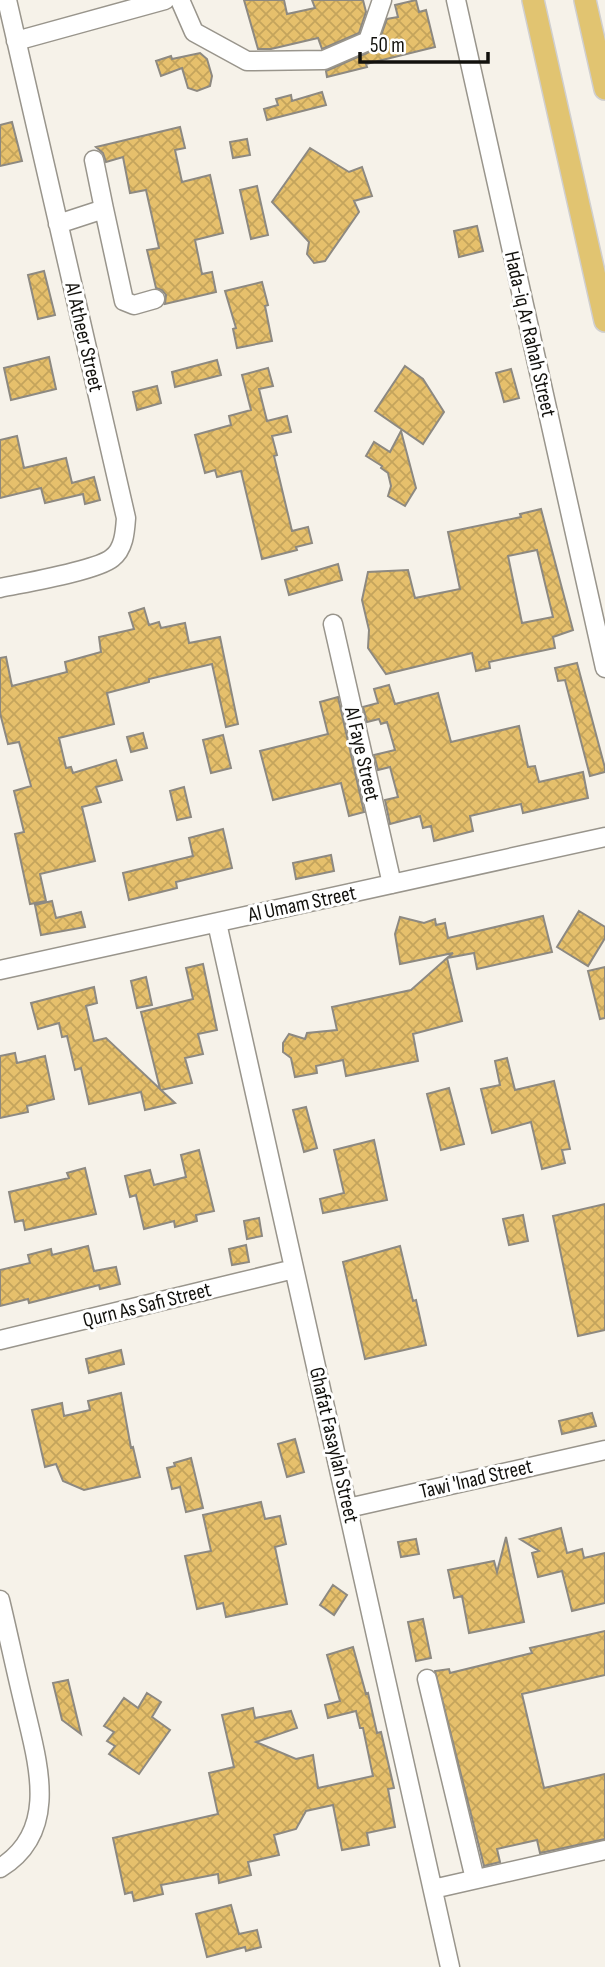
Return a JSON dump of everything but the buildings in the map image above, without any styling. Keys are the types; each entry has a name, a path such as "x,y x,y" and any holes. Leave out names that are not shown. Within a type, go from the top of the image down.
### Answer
{"main road":[{"path":"533,0 605,321"},
{"path":"585,0 605,89"}],"street":[{"name":"Al Atheer Street","path":"0,588 92,568 112,558 124,539 126,518 7,0"},
{"path":"16,41 165,0"},
{"path":"180,0 194,32 247,61 324,60 368,41 382,0"},
{"name":"Hada-iq Ar Rahah Street","path":"456,0 605,668"},
{"path":"94,160 124,301 134,305 155,299"},
{"path":"58,224 104,209"},
{"name":"Al Faye Street","path":"332,625 392,884"},
{"name":"Al Umam Street","path":"0,970 605,837"},
{"name":"Ghafat Fasaylah Street","path":"217,923 450,1967"},
{"name":"Qurn As Safi Street","path":"0,1340 294,1269"},
{"name":"Tawi 'Inad Street","path":"348,1508 605,1450"},
{"path":"0,1600 40,1776 38,1811 33,1832 19,1855 0,1868"},
{"path":"427,1679 475,1879"},
{"path":"433,1889 605,1850"}]}
